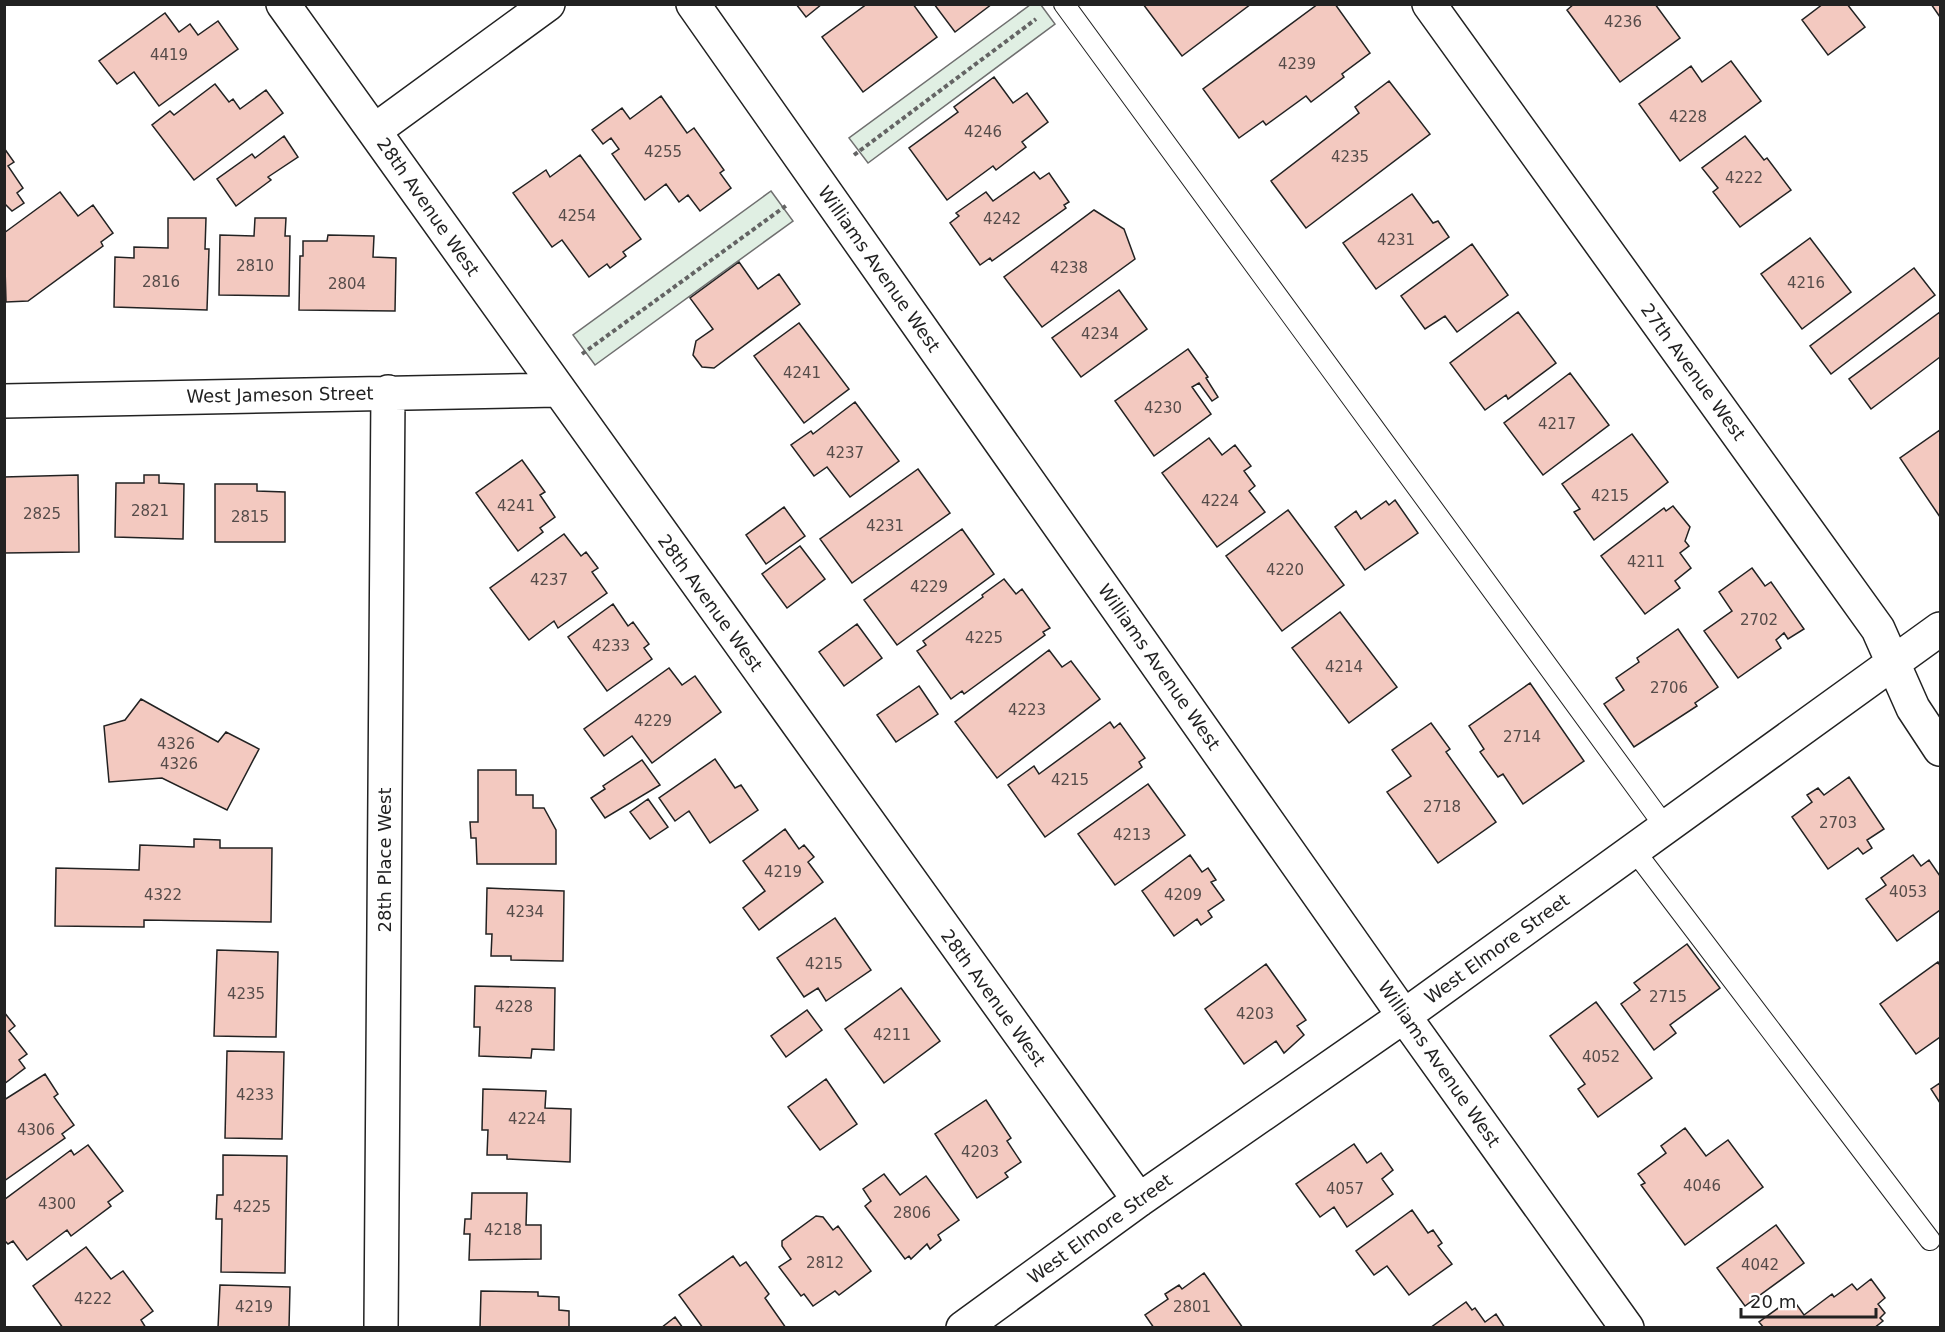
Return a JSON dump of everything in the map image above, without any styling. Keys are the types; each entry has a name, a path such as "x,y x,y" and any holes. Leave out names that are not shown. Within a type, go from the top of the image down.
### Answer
{"street":[{"name":"28th Avenue West","path":"282,4 556,390 1139,1200"},
{"path":"374,131 548,4"},
{"name":"Williams Avenue West","path":"693,4 1404,1016 1627,1328"},
{"name":"27th Avenue West","path":"1429,4 1878,629 1913,708 1941,749"},
{"name":"West Jameson Street","path":"4,401 556,390"},
{"name":"28th Place West","path":"381,1328 388,392"},
{"name":"West Elmore Street","path":"963,1328 1139,1200 1404,1016 1941,629"}],"lane":[{"path":"1055,8 1666,828"},
{"path":"1634,850 1930,1240"}],"path":[{"path":"854,155 1055,8"},
{"path":"579,356 786,205"}],"green space":[{"path":"1030,5 1041,5 1055,24 868,163 849,138"},
{"path":"771,191 793,221 595,365 573,335"}],"building":[{"path":"796,4 822,4 806,17"},
{"path":"867,4 913,4 937,37 863,92 822,37"},
{"path":"934,4 992,4 955,32"},
{"path":"1143,4 1251,4 1182,56"},
{"path":"1318,4 1335,4 1370,53 1342,74 1344,77 1311,102 1306,96 1266,125 1263,121 1239,138 1203,89"},
{"path":"1574,4 1655,4 1680,38 1620,82 1567,10"},
{"path":"1823,4 1847,4 1865,27 1828,55 1802,20"},
{"path":"1931,4 1940,4 1940,17"},
{"path":"165,13 179,32 190,24 198,35 218,21 238,49 159,106 134,72 117,84 99,61"},
{"path":"1731,61 1761,101 1680,161 1639,104 1691,66 1702,82"},
{"path":"994,77 1013,103 1027,93 1048,122 1022,142 1026,147 996,170 993,166 947,200 909,148 958,112 954,107"},
{"path":"1389,81 1430,134 1306,228 1271,181 1359,113 1355,107"},
{"path":"215,84 229,102 233,99 240,109 266,90 283,113 194,180 152,125 170,111 174,115"},
{"path":"661,96 687,133 694,128 724,170 720,173 731,188 700,211 688,195 679,202 666,184 645,200 612,154 619,149 611,138 603,144 592,130 622,108 630,119"},
{"path":"284,136 298,157 268,177 271,180 236,206 217,179 252,154 255,158"},
{"path":"1745,136 1764,160 1767,158 1791,190 1740,227 1713,192 1718,188 1702,168"},
{"path":"4,148 14,162 8,166 23,188 17,193 24,203 12,211 4,203"},
{"path":"580,155 641,239 623,252 626,256 610,268 607,264 589,277 562,240 552,247 513,193 546,170 550,177"},
{"path":"1034,172 1040,179 1049,173 1069,202 1064,205 1066,208 992,261 990,258 980,265 950,223 959,216 956,213 986,192 993,201"},
{"path":"60,192 78,216 93,205 113,233 101,242 103,246 28,301 6,302 4,233"},
{"path":"1412,194 1433,223 1438,221 1449,237 1376,289 1343,243"},
{"path":"1094,210 1124,229 1135,259 1042,327 1004,277"},
{"path":"168,218 206,218 205,249 209,249 207,310 114,307 115,257 134,258 134,247 168,248"},
{"path":"255,218 286,218 285,236 290,236 289,296 219,295 220,235 254,236"},
{"path":"328,235 374,236 373,257 396,258 395,311 299,310 300,256 303,256 303,241 327,241"},
{"path":"1810,238 1851,292 1802,329 1761,274"},
{"path":"1472,244 1508,295 1457,332 1445,316 1425,329 1401,296"},
{"path":"739,262 758,289 779,274 800,304 714,368 702,367 693,355 696,341 713,329 690,298"},
{"path":"1914,268 1935,295 1831,374 1810,346"},
{"path":"1119,290 1147,329 1081,377 1052,338"},
{"path":"1518,312 1556,363 1508,399 1506,395 1485,410 1450,363"},
{"path":"1940,312 1940,357 1871,409 1849,379"},
{"path":"799,323 849,389 804,423 754,356"},
{"path":"1188,349 1208,377 1206,378 1218,397 1212,401 1199,383 1192,387 1211,414 1154,456 1115,401"},
{"path":"1570,373 1609,425 1543,475 1504,423"},
{"path":"855,402 899,461 850,497 827,467 814,476 791,445 811,431 813,434"},
{"path":"1940,430 1940,517 1900,458"},
{"path":"1632,434 1668,482 1594,540 1574,512 1580,509 1562,484"},
{"path":"1209,438 1222,455 1235,445 1251,466 1244,471 1255,486 1249,491 1265,512 1217,547 1162,473"},
{"path":"522,460 545,492 540,495 555,517 540,528 543,532 518,551 476,493"},
{"path":"918,469 950,513 852,583 820,539"},
{"path":"78,475 79,552 4,553 4,477"},
{"path":"144,475 159,475 159,483 184,484 183,539 115,537 116,483 144,483"},
{"path":"215,484 257,484 257,491 285,492 285,542 215,542"},
{"path":"1395,500 1418,533 1365,570 1335,527 1356,511 1361,519 1386,501 1389,505"},
{"path":"1673,506 1690,527 1685,541 1689,546 1680,553 1691,568 1675,581 1680,588 1645,614 1601,556 1664,508 1666,511"},
{"path":"784,507 805,536 766,564 746,535"},
{"path":"1288,510 1344,585 1282,631 1226,556"},
{"path":"962,529 994,574 897,645 864,600"},
{"path":"564,534 581,556 586,552 598,568 592,572 607,593 558,628 554,621 529,640 490,588"},
{"path":"800,546 825,579 787,608 762,574"},
{"path":"1752,568 1765,586 1771,582 1804,629 1788,639 1784,633 1776,640 1781,648 1738,678 1704,631 1732,611 1719,592"},
{"path":"1004,579 1016,594 1022,589 1050,628 1043,632 1045,635 964,694 962,691 951,699 917,651 926,645 923,641"},
{"path":"613,604 628,626 633,622 649,644 644,648 652,659 607,691 568,637"},
{"path":"1340,612 1397,687 1349,723 1292,648"},
{"path":"857,624 882,658 844,686 819,652"},
{"path":"1678,629 1718,687 1695,703 1697,706 1634,747 1604,704 1624,690 1616,678 1639,662 1637,658"},
{"path":"1049,650 1062,667 1071,661 1100,699 997,778 955,722"},
{"path":"669,668 682,685 695,676 721,712 652,763 632,736 604,756 584,729"},
{"path":"1530,683 1584,761 1523,804 1503,774 1498,777 1480,752 1484,749 1469,726"},
{"path":"919,686 938,714 896,742 877,715"},
{"path":"141,699 218,742 226,732 259,749 227,810 162,778 109,782 104,726 125,720"},
{"path":"1110,722 1114,728 1120,723 1145,758 1139,762 1142,767 1045,837 1008,785 1034,766 1039,774"},
{"path":"1431,723 1450,749 1446,752 1496,822 1438,863 1387,792 1411,776 1392,750"},
{"path":"715,759 735,788 741,785 758,810 710,843 689,811 675,821 659,798"},
{"path":"642,760 660,785 605,818 591,798 605,789 603,786"},
{"path":"478,770 516,770 516,795 533,795 533,808 544,808 556,830 556,864 477,864 476,838 471,838 470,822 478,822"},
{"path":"1849,777 1884,829 1867,840 1872,848 1863,854 1858,848 1828,869 1792,817 1812,802 1807,795 1818,788 1824,795"},
{"path":"1148,784 1185,835 1115,885 1078,834"},
{"path":"648,799 668,827 650,839 630,812"},
{"path":"785,829 799,849 804,845 814,857 808,862 823,882 759,930 743,908 765,891 743,861"},
{"path":"194,839 220,840 220,848 272,848 271,922 144,920 144,927 55,926 56,868 139,870 140,845 194,847"},
{"path":"1190,855 1202,872 1208,868 1216,880 1211,882 1224,900 1208,911 1212,917 1201,925 1197,919 1174,936 1142,891"},
{"path":"1913,855 1921,866 1929,860 1940,876 1940,910 1897,941 1866,899 1886,885 1881,878"},
{"path":"487,888 564,891 563,961 511,960 511,956 491,956 492,934 486,934"},
{"path":"835,918 871,970 826,1001 818,988 804,997 777,958"},
{"path":"1687,944 1720,988 1670,1025 1676,1033 1654,1050 1621,1004 1640,990 1634,983"},
{"path":"217,950 278,952 276,1037 214,1036"},
{"path":"1938,962 1940,966 1940,1037 1916,1054 1880,1004"},
{"path":"1266,964 1306,1020 1297,1026 1304,1035 1284,1053 1276,1041 1244,1064 1205,1009"},
{"path":"475,986 555,988 554,1050 532,1049 531,1058 479,1056 480,1027 474,1027"},
{"path":"901,988 940,1041 884,1083 845,1029"},
{"path":"1596,1002 1652,1078 1598,1117 1578,1089 1585,1084 1550,1036"},
{"path":"807,1010 822,1030 786,1057 771,1036"},
{"path":"4,1012 15,1026 9,1031 27,1054 19,1060 25,1068 4,1084"},
{"path":"227,1051 284,1052 282,1139 225,1138"},
{"path":"45,1074 58,1094 54,1097 74,1125 62,1134 65,1138 4,1181 4,1100"},
{"path":"826,1079 857,1124 820,1150 788,1107"},
{"path":"1940,1083 1940,1103 1931,1089"},
{"path":"483,1089 546,1091 545,1108 571,1109 570,1162 507,1159 507,1155 487,1155 488,1130 482,1130"},
{"path":"986,1100 1011,1138 1007,1141 1021,1162 1005,1173 1008,1177 977,1198 935,1134"},
{"path":"1685,1128 1706,1156 1728,1140 1763,1187 1685,1245 1641,1185 1645,1183 1638,1174 1666,1153 1661,1146"},
{"path":"1354,1144 1367,1163 1381,1153 1393,1170 1382,1179 1393,1194 1347,1227 1334,1207 1320,1217 1296,1184"},
{"path":"88,1145 123,1191 108,1202 111,1206 71,1236 67,1230 27,1260 13,1241 8,1244 4,1240 4,1200 71,1150 74,1155"},
{"path":"223,1155 287,1156 285,1273 221,1272 222,1219 216,1219 217,1195 223,1195"},
{"path":"884,1174 900,1195 926,1176 959,1220 938,1235 941,1240 930,1249 927,1244 911,1259 909,1256 905,1259 865,1206 871,1201 863,1189"},
{"path":"472,1193 527,1193 526,1225 541,1225 541,1259 469,1260 470,1234 464,1234 465,1219 471,1219"},
{"path":"1412,1210 1428,1233 1433,1230 1442,1243 1438,1246 1452,1264 1409,1295 1387,1266 1374,1275 1356,1251"},
{"path":"816,1216 823,1217 833,1230 838,1226 871,1271 839,1295 835,1291 813,1306 804,1294 801,1296 779,1267 791,1259 782,1246 782,1241"},
{"path":"1776,1225 1804,1263 1745,1306 1717,1268"},
{"path":"86,1247 111,1279 123,1271 153,1311 141,1320 146,1328 63,1328 33,1286"},
{"path":"733,1256 740,1266 746,1262 769,1294 765,1298 786,1328 703,1328 679,1295"},
{"path":"1204,1273 1243,1328 1154,1328 1145,1315 1168,1299 1165,1294 1179,1285 1182,1289"},
{"path":"1871,1279 1885,1298 1878,1304 1885,1313 1880,1318 1883,1321 1874,1328 1764,1328 1759,1322 1792,1298 1804,1315 1832,1294 1834,1297 1852,1284 1857,1290"},
{"path":"220,1285 290,1287 289,1328 218,1328"},
{"path":"481,1291 538,1292 538,1296 559,1297 559,1310 569,1311 569,1328 480,1328"},
{"path":"1466,1302 1472,1310 1475,1308 1485,1322 1496,1314 1505,1328 1430,1328"},
{"path":"675,1317 683,1328 661,1328"}]}
